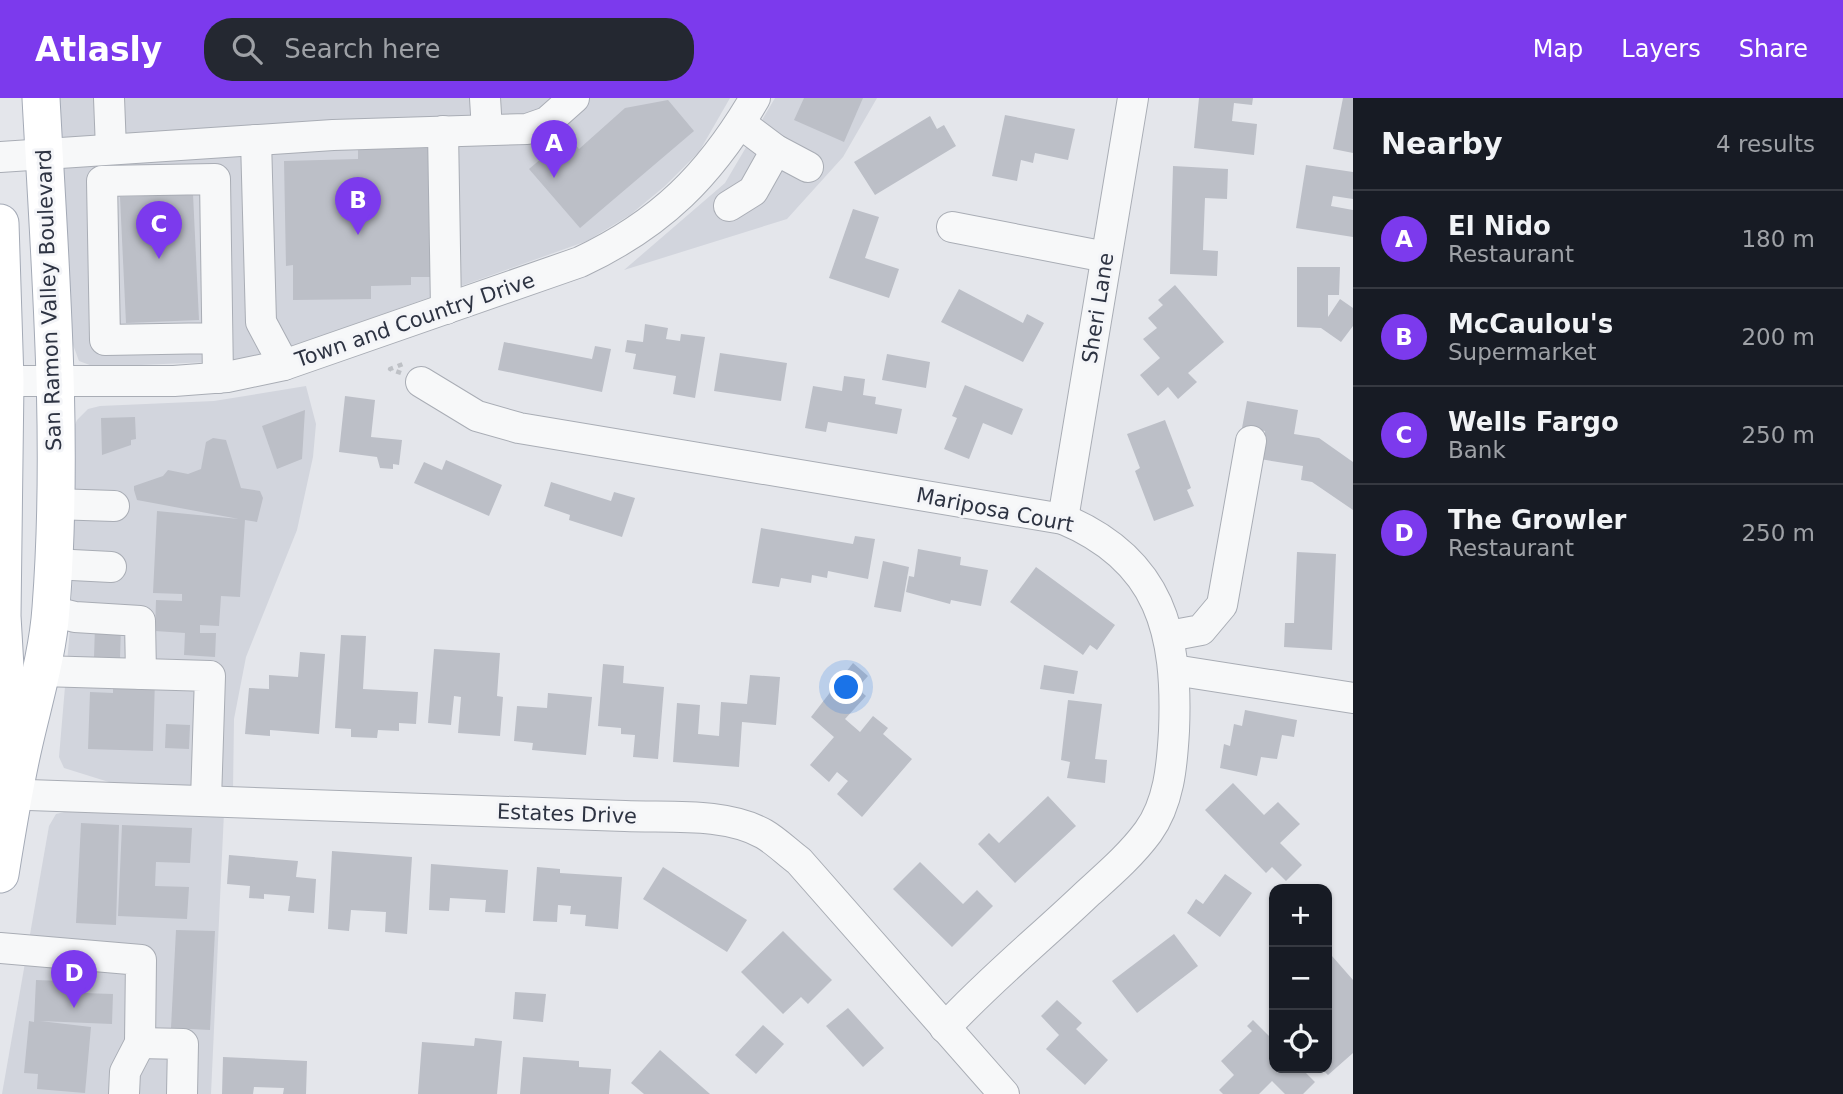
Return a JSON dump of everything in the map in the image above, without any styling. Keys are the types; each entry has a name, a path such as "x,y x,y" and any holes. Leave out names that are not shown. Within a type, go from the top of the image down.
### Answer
{"main road":[{"name":"San Ramon Valley Boulevard","path":"6,793 41,671 51,611 54,564 56,380 41,98"},
{"name":"San Ramon Valley Boulevard","path":"0,223 5,381 2,449 2,616 6,793 0,873"}],"street":[{"path":"109,98 102,181 105,340 217,338"},
{"path":"485,98 487,130"},
{"name":"Sheri Lane","path":"1063,519 1133,98"},
{"path":"0,157 256,140 527,129 560,104"},
{"path":"747,111 776,150 808,167"},
{"name":"Town and Country Drive","path":"5,381 174,381 218,378 284,365 580,262 621,243 679,198 706,170 747,111"},
{"path":"443,131 446,309"},
{"path":"256,140 261,322 284,365"},
{"path":"196,144 198,179"},
{"path":"729,206 753,191 776,150"},
{"path":"102,181 215,179 218,378"},
{"path":"952,227 1106,257"},
{"name":"Mariposa Court","path":"421,382 477,416 519,428 1063,519 1093,531 1124,556 1151,589 1169,636 1174,670 1172,758 1166,796 1148,832 1132,851 944,1028"},
{"path":"1169,636 1201,630 1222,605 1251,441"},
{"path":"54,504 114,506"},
{"path":"54,564 111,566"},
{"path":"51,611 75,617 140,621 141,674"},
{"path":"1174,670 1353,698"},
{"path":"41,671 210,676 206,800"},
{"name":"Estates Drive","path":"6,793 625,816 712,820 747,826 765,835 799,861 1004,1094"},
{"path":"0,948 141,960 140,1043 125,1072 124,1094"},
{"path":"140,1043 183,1044 182,1094"}],"shaded area":[{"path":"58,98 730,98 699,152 665,186 630,215 587,241 266,356 209,362 95,367 79,361 69,334"},
{"path":"775,98 877,98 843,157 787,219 624,270 725,183"},
{"path":"306,386 316,424 313,457 297,530 246,657 234,719 233,790 112,783 64,768 59,757 70,628 74,552 73,429 77,420 88,409 100,406 214,401"},
{"path":"224,812 211,1094 2,1094 49,826 56,814"}],"building":[{"path":"804,98 863,98 844,142 794,120"},
{"path":"1199,98 1253,98 1252,105 1234,103 1232,121 1257,124 1254,155 1194,148"},
{"path":"1343,98 1353,98 1353,153 1333,149"},
{"path":"668,100 694,131 580,228 529,169 568,136 579,149 625,108"},
{"path":"1005,115 1075,129 1068,160 1035,153 1033,163 1021,160 1017,181 992,176"},
{"path":"930,116 937,129 944,125 956,146 875,195 854,162"},
{"path":"431,148 431,277 411,277 411,285 371,286 371,299 293,300 293,265 286,266 284,161 358,159 358,149"},
{"path":"1306,165 1353,172 1353,199 1333,196 1331,206 1353,210 1353,237 1296,228"},
{"path":"1173,166 1228,169 1227,199 1205,198 1203,250 1218,251 1217,276 1170,274"},
{"path":"193,194 199,320 126,323 120,197"},
{"path":"853,209 879,217 865,258 899,269 889,298 829,278"},
{"path":"1297,267 1340,267 1339,295 1328,295 1328,317 1340,299 1353,308 1353,326 1341,342 1321,328 1297,327"},
{"path":"1175,285 1224,342 1188,373 1197,382 1178,399 1168,387 1158,396 1140,375 1160,358 1143,339 1157,328 1148,318 1163,305 1158,300"},
{"path":"959,289 1023,323 1027,314 1044,323 1023,362 941,322"},
{"path":"645,324 668,328 666,339 680,341 681,334 705,337 695,398 673,394 676,376 633,369 636,354 625,352 627,340 643,342"},
{"path":"504,342 592,359 595,346 611,349 602,392 498,370"},
{"path":"720,353 787,363 781,401 714,391"},
{"path":"887,354 930,362 926,388 882,380"},
{"path":"844,376 865,379 863,395 876,397 875,404 902,409 897,434 828,422 826,432 805,428 813,386 842,391"},
{"path":"965,385 1023,409 1012,435 983,423 969,459 944,449 957,418 952,416"},
{"path":"345,396 375,400 371,437 402,440 399,465 393,464 393,469 380,468 377,457 339,452"},
{"path":"1247,401 1298,410 1294,434 1319,438 1353,462 1353,510 1312,482 1301,480 1303,466 1260,459 1265,431 1242,428"},
{"path":"305,410 302,459 277,469 262,426"},
{"path":"135,417 136,439 131,440 131,445 102,455 101,418"},
{"path":"1165,420 1191,488 1187,490 1194,506 1154,521 1135,471 1140,468 1127,434"},
{"path":"213,438 226,440 241,488 260,491 263,498 257,522 245,520 240,597 221,596 219,626 200,625 200,633 216,633 215,657 184,655 185,633 155,631 156,600 182,601 182,594 153,593 157,511 239,519 137,500 134,490 134,486 163,476 168,470 188,474 201,469 206,442"},
{"path":"446,460 502,485 489,516 414,483 424,462 442,470"},
{"path":"551,482 611,501 614,492 635,498 622,537 569,520 570,515 544,506"},
{"path":"761,528 853,544 855,536 875,539 868,579 828,571 827,578 812,575 811,583 781,578 779,587 752,583"},
{"path":"918,549 961,557 960,565 988,570 981,606 951,600 950,604 906,592 909,576 914,577"},
{"path":"1297,552 1336,554 1332,650 1284,647 1285,623 1294,623"},
{"path":"883,561 909,567 901,612 874,607"},
{"path":"1036,567 1115,625 1097,650 1090,645 1083,655 1010,602"},
{"path":"95,626 121,627 120,658 94,657"},
{"path":"341,635 366,636 363,689 418,692 416,724 399,723 399,731 378,730 377,738 351,737 351,729 335,728"},
{"path":"434,649 500,653 497,696 503,697 500,736 458,733 461,697 454,696 451,725 428,723"},
{"path":"300,652 325,654 319,734 270,730 270,736 245,734 249,688 269,689 269,675 298,677"},
{"path":"853,663 868,676 857,688 866,696 845,719 860,732 873,716 888,728 883,734 912,759 862,817 837,794 848,781 837,772 829,782 810,765 834,737 811,717"},
{"path":"603,664 624,666 623,683 664,687 658,759 633,757 635,735 621,734 621,728 598,726"},
{"path":"1044,665 1078,671 1074,694 1040,689"},
{"path":"750,675 780,677 776,725 742,722 739,767 673,762 677,703 700,705 698,734 719,736 721,702 747,704"},
{"path":"113,677 155,678 153,751 88,749 90,692 113,693"},
{"path":"548,693 592,697 586,755 532,750 533,743 514,741 517,706 547,708"},
{"path":"1068,700 1102,704 1095,759 1107,760 1105,783 1067,778 1070,762 1061,760"},
{"path":"1245,710 1297,720 1294,737 1282,735 1277,759 1261,757 1257,776 1220,768 1224,744 1230,746 1234,724 1242,726"},
{"path":"166,724 190,725 189,749 165,748"},
{"path":"1233,783 1264,815 1278,802 1300,824 1280,843 1302,865 1286,881 1272,867 1266,873 1205,810"},
{"path":"1048,796 1076,826 1015,883 978,844 989,833 999,843"},
{"path":"81,823 119,825 116,925 76,923"},
{"path":"122,825 192,828 190,863 156,862 155,886 189,887 187,919 118,916"},
{"path":"332,851 412,857 407,934 385,932 386,912 351,910 349,931 328,929"},
{"path":"229,855 298,861 296,877 316,879 314,913 288,911 290,896 264,894 264,899 249,898 250,886 227,884"},
{"path":"920,862 963,904 977,890 993,906 952,947 893,889"},
{"path":"431,864 508,870 505,913 485,912 486,900 450,898 449,911 429,910"},
{"path":"537,867 560,869 560,873 622,877 618,929 585,926 586,915 570,914 571,906 558,905 557,922 533,921"},
{"path":"663,867 747,920 727,952 643,899"},
{"path":"1225,874 1252,893 1220,937 1187,913 1196,899 1203,904"},
{"path":"176,930 215,931 210,1030 171,1028"},
{"path":"783,931 832,980 808,1004 801,997 783,1014 741,972"},
{"path":"1174,934 1198,966 1137,1013 1112,981"},
{"path":"1332,956 1353,980 1353,1053 1332,1071"},
{"path":"36,980 84,982 83,993 113,994 112,1024 40,1021 91,1027 85,1093 37,1089 38,1074 24,1073 29,1021 34,1022"},
{"path":"515,992 546,994 543,1022 513,1019"},
{"path":"1057,1000 1082,1023 1076,1029 1108,1060 1085,1085 1046,1049 1059,1035 1041,1016"},
{"path":"848,1008 884,1048 863,1067 826,1026"},
{"path":"1253,1020 1269,1036 1269,1073 1306,1073 1315,1082 1303,1094 1285,1094 1272,1081 1259,1094 1223,1094 1219,1090 1234,1075 1221,1061 1252,1031 1247,1026"},
{"path":"763,1025 784,1044 756,1074 735,1055"},
{"path":"475,1038 502,1041 497,1094 418,1094 422,1042 474,1046"},
{"path":"660,1050 710,1094 644,1094 631,1083"},
{"path":"223,1057 307,1061 306,1094 283,1094 284,1088 254,1087 253,1094 222,1094"},
{"path":"523,1057 579,1061 579,1067 611,1069 609,1094 520,1094"}],"place":[{"name":"El Nido","path":"554,178"},
{"name":"McCaulou's","path":"358,235"},
{"name":"Wells Fargo","path":"159,259"},
{"name":"The Growler","path":"74,1008"}]}
